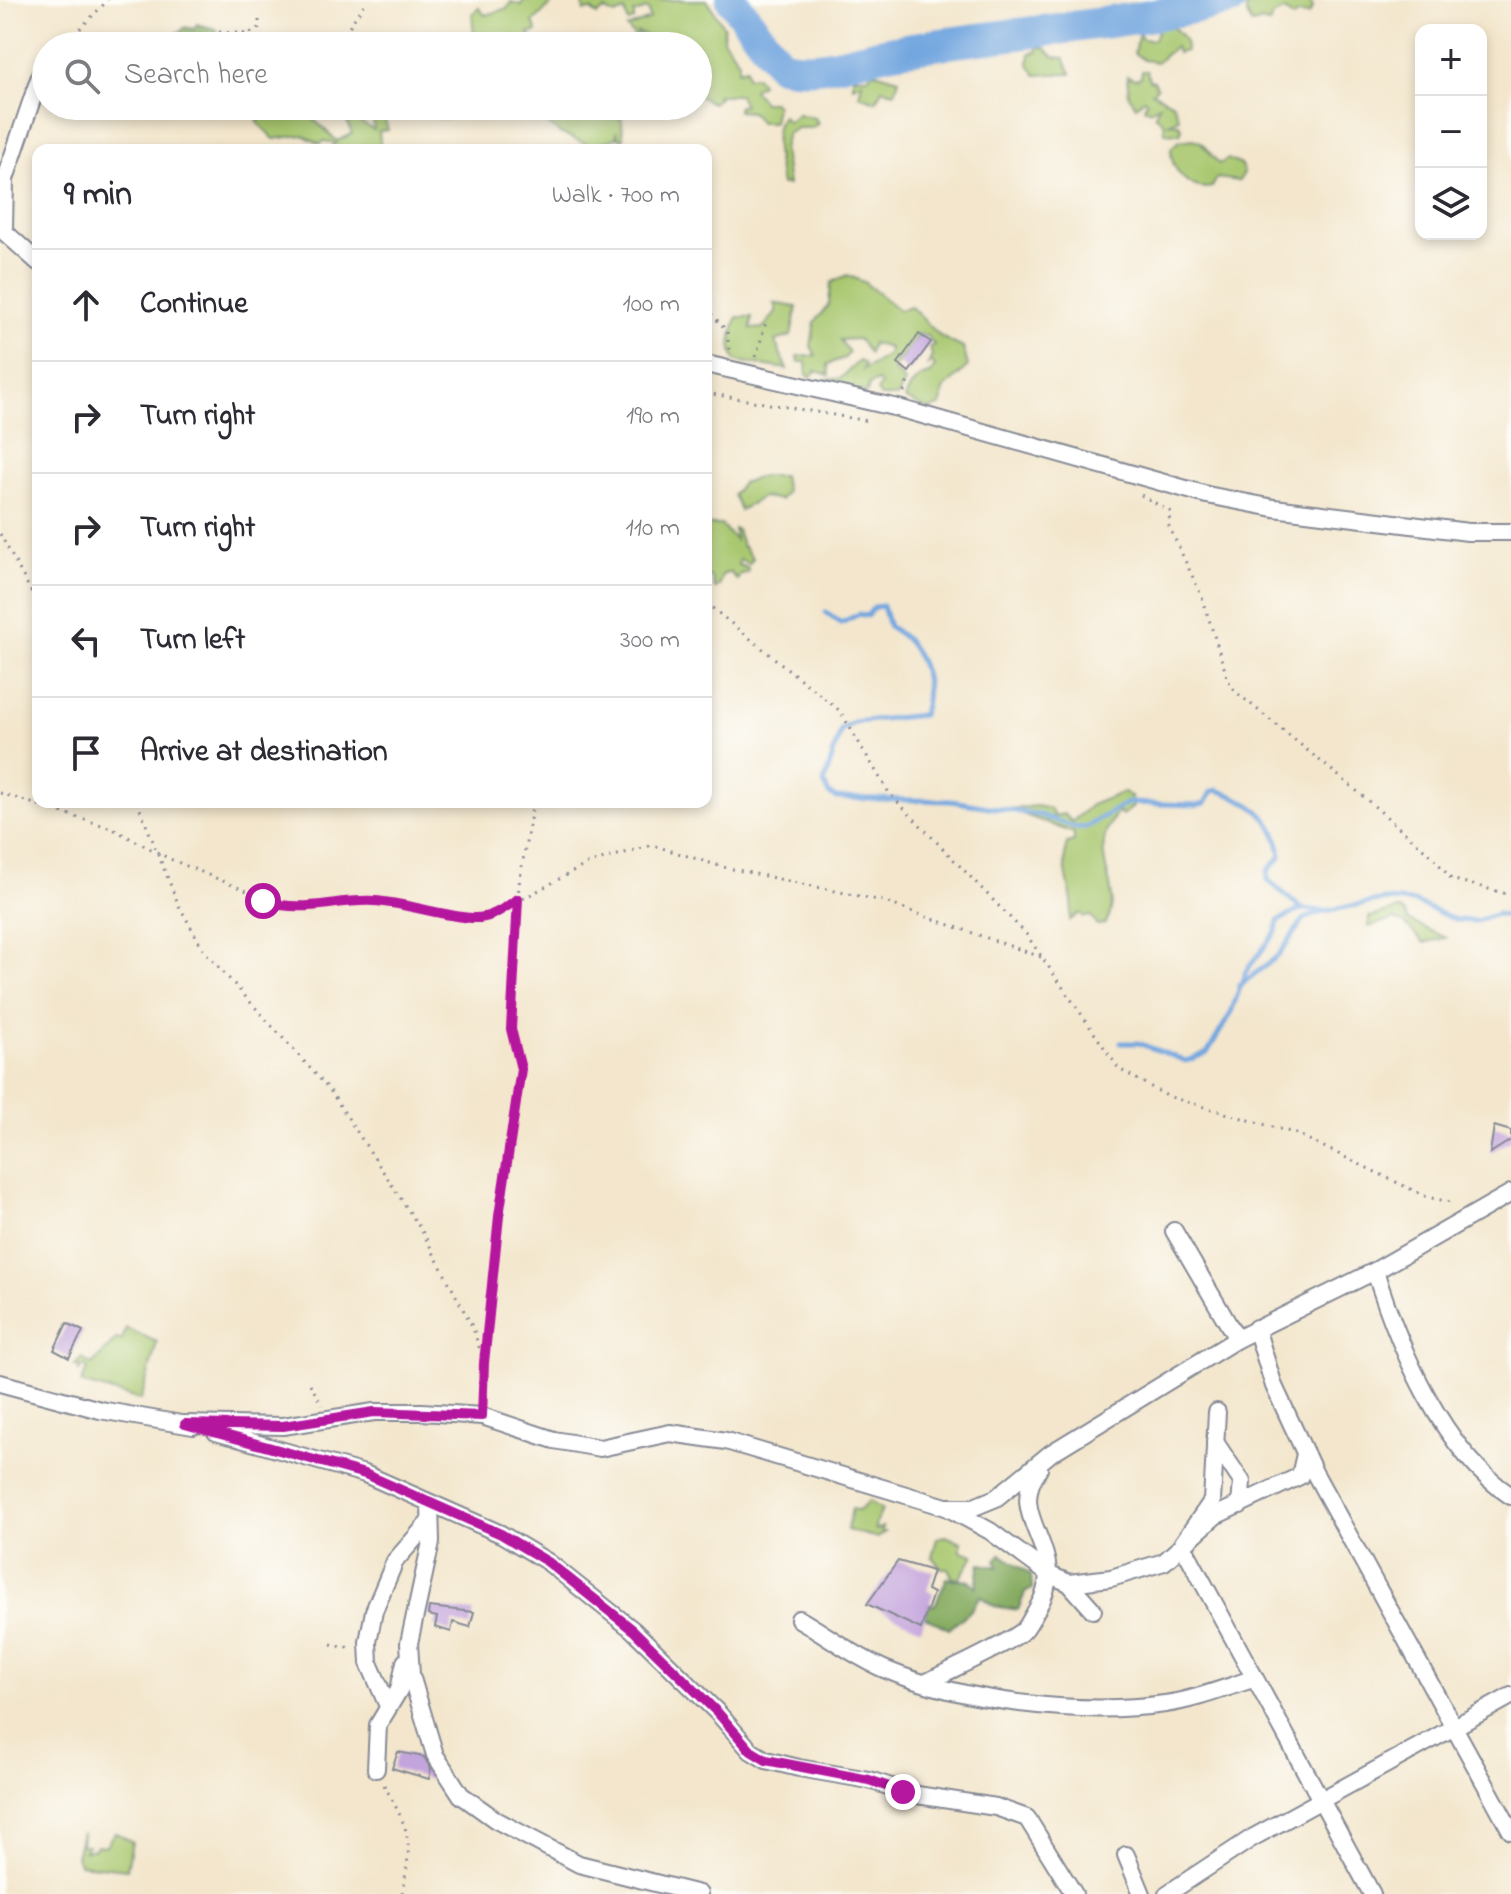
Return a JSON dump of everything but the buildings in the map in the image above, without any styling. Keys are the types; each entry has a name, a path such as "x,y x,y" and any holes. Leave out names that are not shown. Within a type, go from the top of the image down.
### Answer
{"street":[{"path":"32,99 5,179 2,228 32,256"},
{"path":"712,365 898,408 1207,495 1274,508 1468,532 1511,532"},
{"path":"946,1507 974,1507 996,1498 1051,1453 1237,1339 1375,1271 1511,1193"},
{"path":"1174,1231 1237,1339"},
{"path":"1375,1271 1392,1325 1456,1444 1488,1481 1511,1496"},
{"path":"1256,1328 1274,1386 1305,1453 1511,1831"},
{"path":"0,1383 100,1410 185,1424 365,1474 430,1513 501,1534 548,1562 633,1630 718,1713 751,1751 766,1760 869,1780 917,1795 996,1807 1027,1818 1043,1839 1074,1894"},
{"path":"185,1424 283,1426 374,1412 482,1416 554,1440 600,1448 670,1433 726,1441 946,1507 990,1531 1050,1575 1069,1583 1093,1610"},
{"path":"1182,1544 1212,1501 1217,1412"},
{"path":"1215,1442 1242,1482 1258,1491 1278,1489"},
{"path":"925,1683 1023,1630 1043,1599 1050,1575 1028,1500 1029,1486 1051,1453"},
{"path":"1069,1583 1135,1572 1164,1562 1215,1516 1300,1476 1305,1453"},
{"path":"1240,1505 1242,1482"},
{"path":"376,1769 378,1725 399,1690 431,1542 430,1513"},
{"path":"388,1706 369,1663 368,1642 374,1611 395,1561 430,1513"},
{"path":"1182,1544 1372,1894"},
{"path":"799,1619 882,1668 925,1683 1005,1700 1123,1709 1179,1702 1253,1679"},
{"path":"409,1643 411,1675 423,1725 435,1755 461,1795 496,1820 579,1864 699,1894"},
{"path":"1167,1894 1252,1838 1511,1696"},
{"path":"1126,1855 1142,1894"}],"path":[{"path":"77,32 108,0"},
{"path":"345,32 367,0"},
{"path":"252,32 259,28 259,18"},
{"path":"712,315 727,331 731,362 746,371 766,322"},
{"path":"1129,490 1171,512 1168,524 1202,597 1228,680 1236,692 1433,857 1451,879 1511,895"},
{"path":"0,534 32,593"},
{"path":"712,608 840,711 889,793 1026,934 1119,1069 1167,1096 1297,1134 1427,1197 1489,1206"},
{"path":"0,793 32,803"},
{"path":"48,808 111,828 285,907 310,908 370,901 406,904 474,918 493,915 587,864 652,845 723,867 882,901 1041,957"},
{"path":"140,808 179,906 205,952 347,1113 422,1231 473,1328 484,1363"},
{"path":"482,1416 484,1363 499,1216 521,1069 511,1029 518,899 532,808"},
{"path":"310,1384 319,1396 326,1420"},
{"path":"376,1769 405,1821 410,1839 402,1894"}],"green space":[{"path":"524,0 556,0 533,22 537,32 474,32 472,14 479,8 485,15 508,8 511,2 521,5"},
{"path":"707,0 724,27 723,39 739,61 738,70 746,68 747,77 756,76 761,84 753,89 763,102 773,102 776,106 773,122 759,122 751,112 738,111 738,106 744,105 739,95 717,95 719,98 712,103 712,32 631,32 627,28 650,19 648,9 634,13 634,20 628,22 625,11 615,15 605,10 597,15 591,10 584,11 583,2"},
{"path":"1255,0 1309,0 1313,7 1309,15 1297,14 1294,18 1284,11 1272,16 1269,24 1263,21 1252,24 1246,13 1247,6 1255,5"},
{"path":"197,24 218,32 179,32 186,27 193,29"},
{"path":"1162,24 1179,33 1186,51 1177,53 1175,47 1157,62 1144,60 1134,53 1139,33 1142,39 1153,40"},
{"path":"1036,47 1045,48 1054,57 1064,58 1071,73 1036,75 1029,64 1030,53 1038,52"},
{"path":"872,71 899,79 895,92 882,89 876,101 859,95 862,82 853,86 853,77 868,77"},
{"path":"1142,71 1147,71 1149,80 1154,81 1157,88 1152,92 1173,103 1179,118 1169,123 1179,124 1182,129 1180,134 1165,133 1164,122 1155,115 1159,105 1150,110 1144,108 1147,101 1144,99 1136,106 1129,96 1127,76 1135,79 1141,77"},
{"path":"798,114 815,118 818,123 812,128 797,128 787,134 783,148 788,185 781,185 776,130 782,116 788,122"},
{"path":"314,120 337,141 352,134 345,120 357,120 374,130 373,120 385,120 388,130 379,131 380,144 335,144 324,141 320,144 303,135 274,139 257,122"},
{"path":"542,120 622,120 623,139 618,138 617,131 616,138 587,144 560,133"},
{"path":"1193,139 1201,142 1219,164 1228,159 1241,165 1244,173 1239,181 1217,178 1212,187 1204,188 1182,177 1174,164 1171,148 1179,141"},
{"path":"847,275 864,282 899,310 911,307 941,337 963,348 968,366 943,390 941,405 929,410 905,399 914,383 930,374 935,366 931,362 927,367 932,356 930,347 934,345 927,336 919,334 893,370 905,382 897,397 881,397 877,392 881,385 878,381 869,385 867,393 817,385 819,381 841,378 859,361 865,364 863,370 888,355 889,348 872,343 869,353 858,339 840,340 849,352 845,358 828,364 829,375 816,371 810,377 807,375 806,362 799,362 798,356 816,356 811,346 815,322 829,304 831,283"},
{"path":"772,303 797,307 791,336 775,341 787,369 736,361 731,345 737,317 752,317 751,329 763,328 776,313 776,305"},
{"path":"762,476 783,476 786,492 780,500 763,497 740,510 733,495 742,483"},
{"path":"712,525 721,525 735,540 734,529 737,530 742,545 753,558 749,564 740,559 738,565 748,568 748,573 741,574 737,580 730,572 722,575 720,585 715,589 712,578"},
{"path":"1124,792 1131,797 1133,807 1122,816 1118,812 1108,828 1104,843 1111,910 1105,924 1097,925 1091,916 1084,917 1080,913 1070,920 1072,903 1065,858 1067,843 1074,841 1074,833 1009,809 1037,806 1051,809 1053,816 1064,814 1072,822 1091,805"},
{"path":"1399,909 1405,913 1407,920 1446,938 1424,943 1405,924 1394,919 1369,927 1369,917"},
{"path":"126,1328 157,1342 141,1400 81,1383 88,1369 83,1366 79,1371 78,1366 74,1366 82,1358 92,1365 116,1339 122,1340"},
{"path":"869,1501 882,1510 875,1525 876,1530 882,1527 881,1531 885,1532 878,1538 847,1530 852,1509 859,1511"},
{"path":"945,1536 961,1542 961,1551 974,1555 959,1579 952,1577 948,1568 941,1568 932,1557 937,1538"},
{"path":"1001,1554 1031,1575 1032,1589 1025,1593 1018,1610 994,1606 980,1596 971,1610 949,1629 925,1617 929,1604 935,1605 947,1578 970,1581 976,1587 980,1564 998,1567 996,1561"},
{"path":"82,1832 81,1845 88,1845 83,1851 95,1849 97,1845 105,1846 115,1832 132,1842 127,1869 79,1864 76,1857"}],"waterway":[{"path":"732,0 781,65 797,67 1107,22 1231,0"},
{"path":"826,612 841,623 859,614 867,616 874,607 883,606 889,627 916,653 925,677 926,690 922,715 855,722 841,730 824,783 829,794 837,798 951,801 1040,815 1077,828 1086,827 1127,803 1197,805 1205,803 1211,792 1217,790 1252,806 1268,821 1281,856 1268,871 1268,880 1302,909"},
{"path":"1121,1043 1138,1043 1186,1061 1207,1053 1230,1015 1246,971 1276,932 1278,921 1302,909 1325,911 1385,900 1414,902 1456,920 1476,921 1497,914 1511,917"},
{"path":"1239,986 1279,955 1304,919 1322,912"}],"route":[{"path":"263,901 285,907 310,908 370,901 406,904 474,918 493,915 518,899 511,1029 521,1069 499,1216 484,1363 482,1416 374,1412 283,1426 185,1424 365,1474 501,1534 548,1562 633,1630 718,1713 751,1751 766,1760 869,1780 903,1792"}]}
